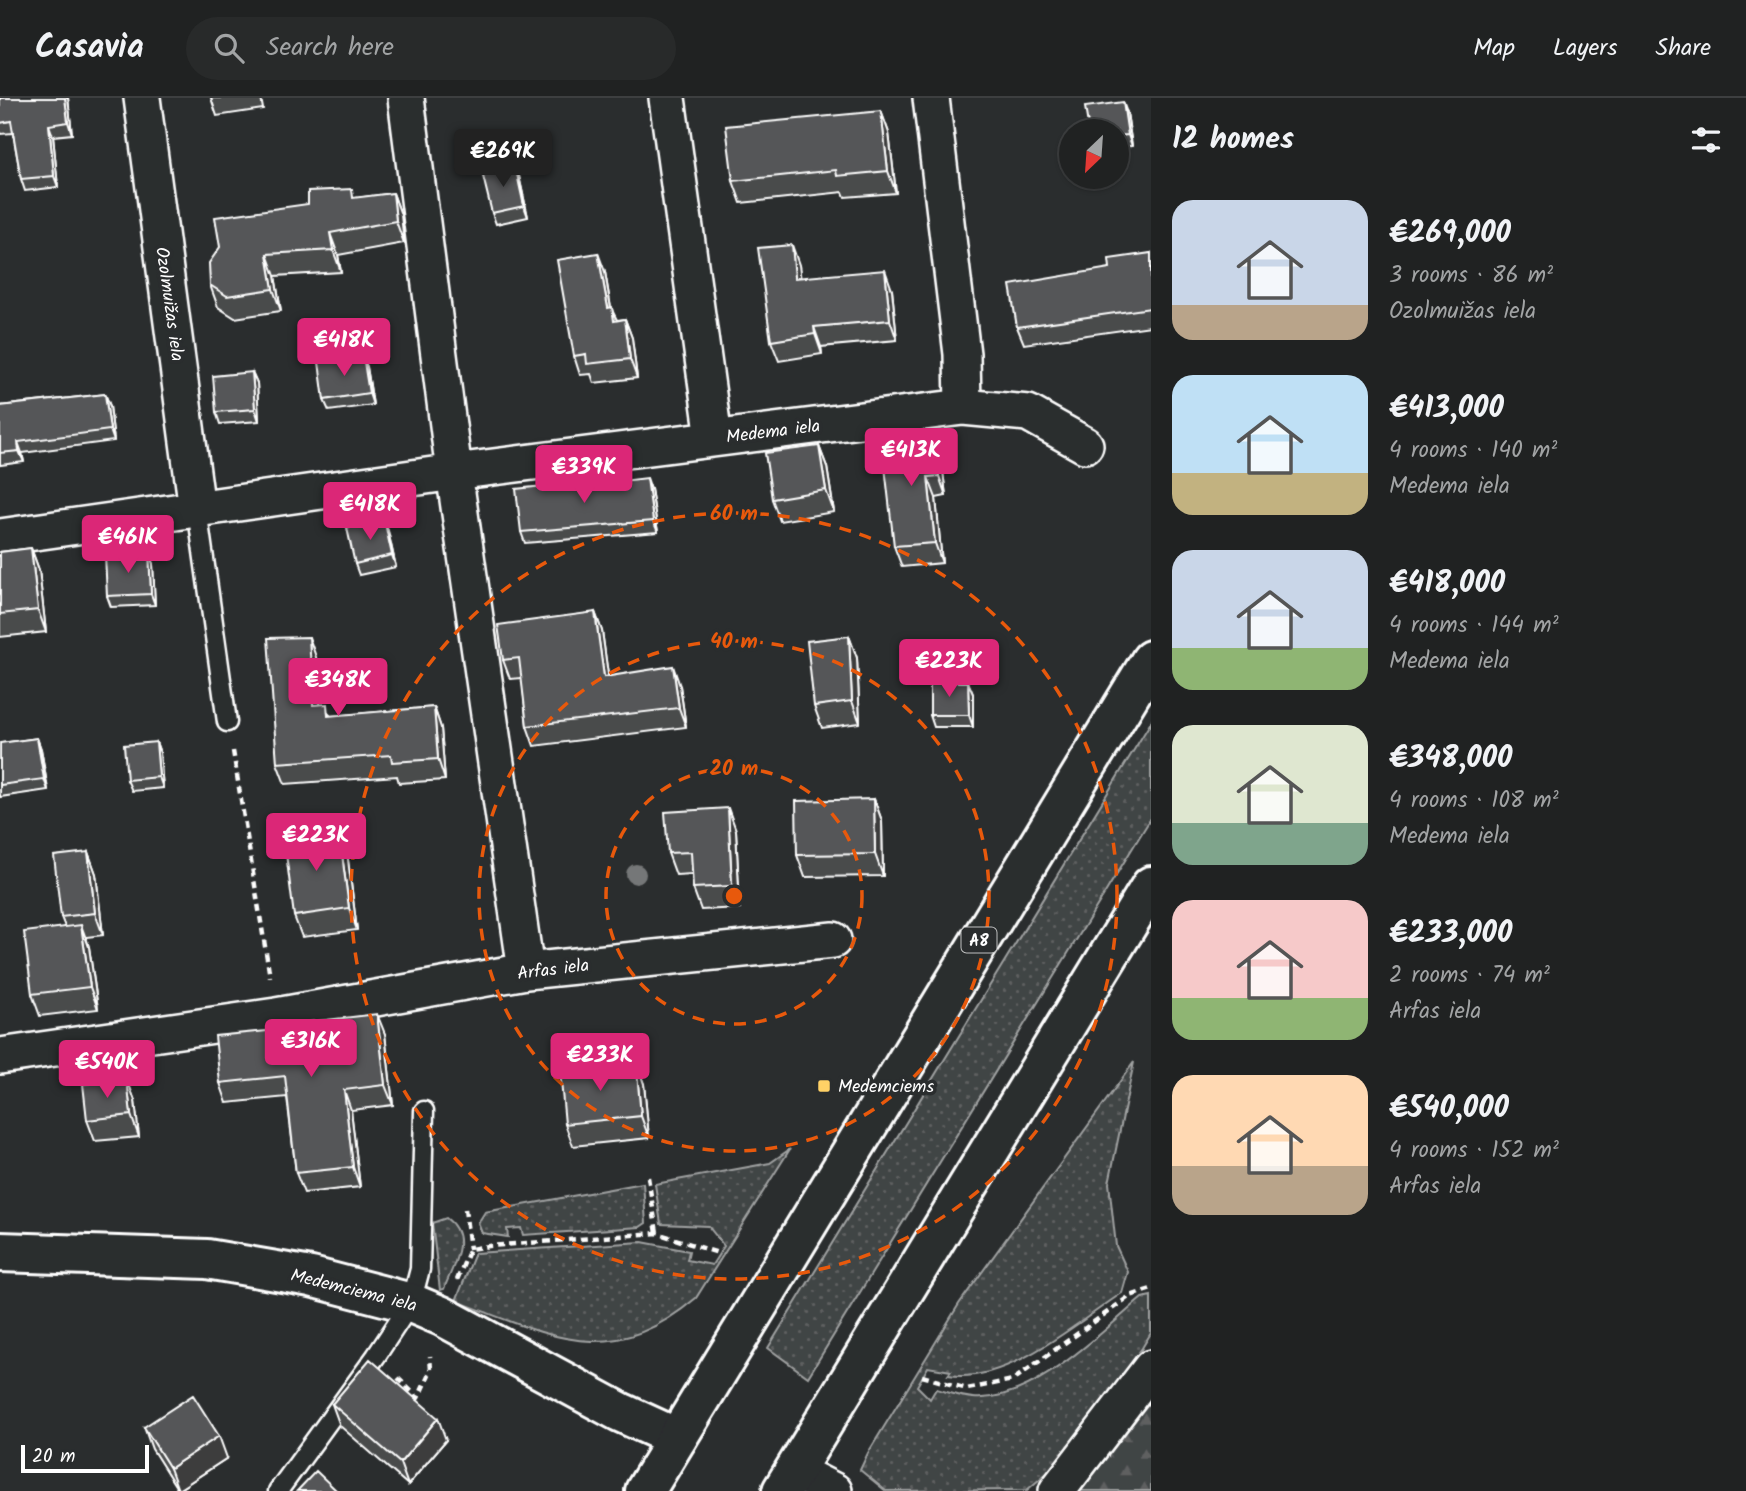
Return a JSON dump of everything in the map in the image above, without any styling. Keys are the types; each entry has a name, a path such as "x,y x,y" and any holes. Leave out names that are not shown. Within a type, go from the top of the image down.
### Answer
{"main road":[{"name":"A8","path":"645,1491 1151,660"},
{"path":"788,1481 1151,886"},
{"name":"Medemciema iela","path":"0,1252 207,1259 311,1277 411,1303 442,1316 620,1412 677,1438"}],"street":[{"name":"Ozolmuižas iela","path":"142,98 197,509"},
{"path":"406,98 454,472 526,971"},
{"path":"667,98 715,438"},
{"path":"931,98 962,354 963,407"},
{"name":"Medema iela","path":"0,537 454,472 963,407 1028,413 1085,445"},
{"name":"Arfas iela","path":"0,1056 276,1016 526,971 832,940"},
{"path":"1058,1491 1151,1368"},
{"path":"788,1481 834,1491"}],"lane":[{"path":"197,509 227,722"},
{"path":"278,1491 411,1303 420,1269 424,1111"}],"path":[{"path":"227,722 276,1016"},
{"path":"648,1177 657,1233"},
{"path":"454,1287 470,1249 464,1209"},
{"path":"470,1249 657,1233 718,1253"},
{"path":"922,1376 967,1389 1013,1380 1130,1296 1151,1290"},
{"path":"376,1356 418,1398 431,1370 430,1345"}],"green space":[{"path":"1151,722 1151,818 808,1377 768,1348"},
{"path":"1134,1062 1109,1183 1116,1246 1128,1272 1122,1293 1062,1335 1016,1362 970,1376 948,1375 951,1371 928,1367 917,1386 930,1399 936,1389 973,1398 995,1397 1018,1389 1064,1363 1142,1298 1151,1296 1151,1333 1061,1461 1027,1490 886,1491 860,1470 868,1453 959,1304"},
{"path":"790,1149 696,1298 665,1321 635,1334 606,1340 578,1340 550,1335 456,1301 475,1253 642,1242 689,1251 687,1260 712,1265 724,1246 708,1226 661,1224 655,1184 770,1163"},
{"path":"643,1183 646,1223 640,1227 523,1235 521,1228 507,1229 508,1237 482,1233 478,1223 485,1212"},
{"path":"446,1218 454,1226 459,1242 452,1270 444,1289 440,1290 432,1223"},
{"path":"1151,1400 1151,1491 1081,1491"}],"building":[{"path":"0,98 65,98 68,122 49,125 54,176 21,179 11,121 0,123"},
{"path":"1123,102 1126,119 1087,119 1085,107"},
{"path":"881,111 888,171 837,176 836,170 733,181 726,126"},
{"path":"515,165 524,206 492,213 482,172"},
{"path":"352,189 353,198 393,193 396,221 330,233 333,250 267,254 273,289 227,296 210,285 209,263 220,247 215,217 308,204 308,191"},
{"path":"792,245 795,278 885,270 890,320 814,327 815,334 771,341 758,248"},
{"path":"598,253 608,308 612,307 614,321 625,319 630,359 587,364 586,354 574,356 557,260"},
{"path":"1151,253 1151,308 1017,327 1010,285 1110,268 1109,259"},
{"path":"363,356 369,393 324,400 319,362"},
{"path":"252,372 255,409 216,412 213,376"},
{"path":"105,394 110,430 18,442 19,451 0,453 0,406"},
{"path":"934,435 939,476 928,477 935,543 894,546 882,440"},
{"path":"819,446 826,490 772,499 765,453"},
{"path":"647,478 653,521 521,532 516,489 562,484 562,488"},
{"path":"384,519 392,555 355,564 347,528"},
{"path":"31,548 38,610 0,614 0,552"},
{"path":"149,553 151,594 107,596 105,555"},
{"path":"595,612 604,677 673,666 679,708 527,726 519,658 503,660 498,625"},
{"path":"849,636 852,701 814,706 807,641"},
{"path":"309,637 313,705 327,704 328,716 434,707 438,759 392,762 391,755 277,763 268,638"},
{"path":"930,682 968,682 969,715 930,715"},
{"path":"37,738 44,779 0,785 0,743"},
{"path":"156,742 159,777 127,780 124,745"},
{"path":"874,799 875,854 797,855 796,801"},
{"path":"728,808 732,886 693,888 691,852 668,853 665,812"},
{"path":"339,831 349,908 294,916 284,838"},
{"path":"88,852 95,913 61,917 54,856"},
{"path":"81,925 90,987 32,994 24,932"},
{"path":"377,1014 385,1085 344,1090 353,1167 296,1173 285,1076 220,1083 215,1036 310,1027 310,1022"},
{"path":"636,1062 641,1116 565,1124 560,1070"},
{"path":"127,1079 131,1115 87,1120 83,1084"},
{"path":"370,1359 438,1418 400,1463 332,1404"},
{"path":"193,1395 219,1436 170,1468 144,1427"},
{"path":"316,1471 337,1491 297,1491"}],"place":[{"name":"Medemciems","path":"824,1086"}]}
